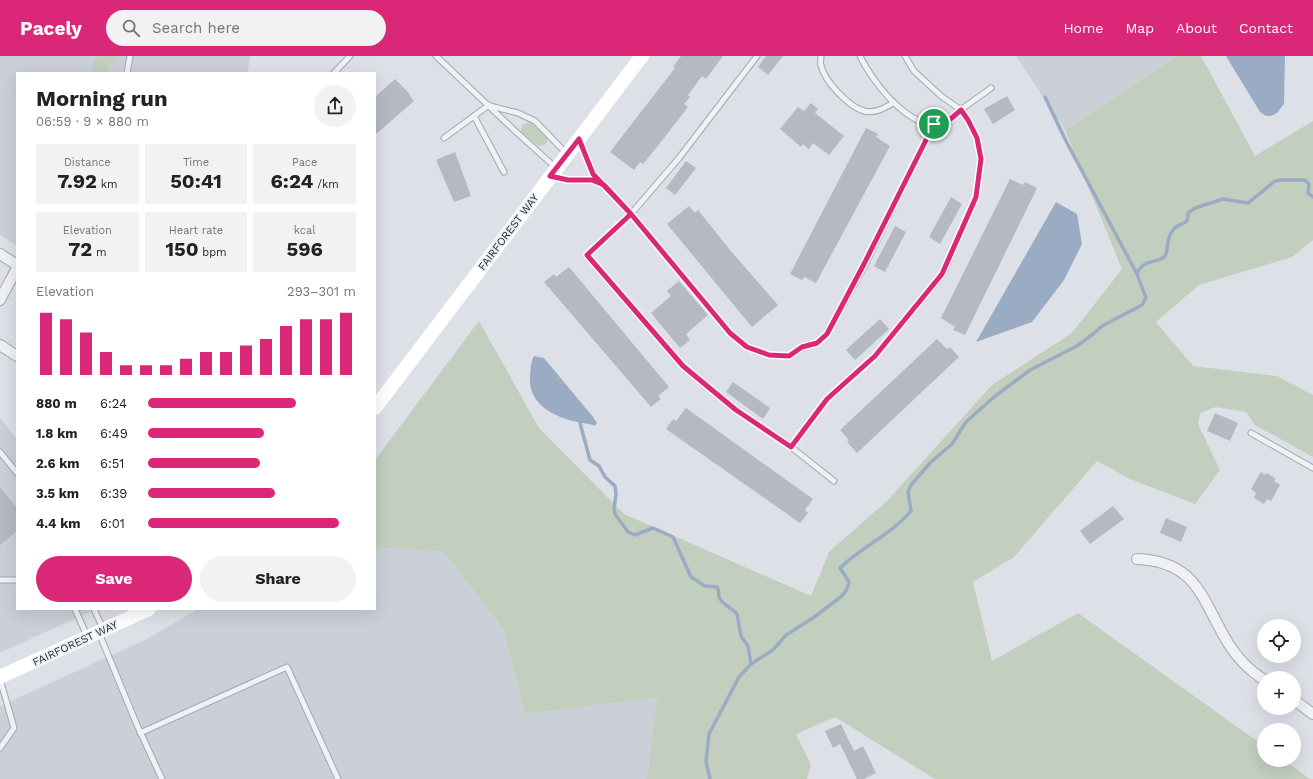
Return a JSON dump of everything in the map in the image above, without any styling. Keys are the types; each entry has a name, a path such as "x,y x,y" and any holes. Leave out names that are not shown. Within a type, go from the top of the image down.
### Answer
{"main road":[{"name":"FAIRFOREST WAY","path":"376,407 642,56"},
{"name":"FAIRFOREST WAY","path":"0,678 147,610"}],"street":[{"path":"0,254 16,264"},
{"path":"0,300 16,270"},
{"path":"0,345 16,355"},
{"path":"1137,560 1152,561 1167,565 1178,570 1191,580 1208,603 1236,656 1244,665 1257,675"},
{"path":"1301,705 1313,714"}],"lane":[{"path":"127,72 130,56"},
{"path":"335,72 350,56"},
{"path":"757,56 679,158 631,214 587,255 683,366 736,410 791,447 834,481"},
{"path":"821,56 821,66 834,89 848,103 865,111 878,111 893,103"},
{"path":"860,56 882,92 893,103 919,120 934,124 947,122 991,88"},
{"path":"791,447 827,399 875,356 942,274 976,197 981,159 977,138 968,120 961,110 941,96 914,71 905,56"},
{"path":"438,57 489,105 554,172 568,180 592,180 604,185"},
{"path":"444,138 489,105"},
{"path":"489,105 518,113 535,121 568,154"},
{"path":"474,116 504,172"},
{"path":"579,139 593,174 631,214 730,333 747,347 769,355 789,356 802,347 817,343 827,334 934,124"},
{"path":"1251,434 1313,468"},
{"path":"0,452 16,472"},
{"path":"0,580 16,580"},
{"path":"76,610 96,633 162,779"},
{"path":"94,610 96,633"},
{"path":"140,733 287,667 338,779"},
{"path":"0,678 14,728 0,748"}],"shaded area":[{"path":"0,56 251,56 247,72 16,72 16,245 0,235"},
{"path":"1016,56 1178,56 1065,130"},
{"path":"0,418 16,438 16,610 94,610 0,653"},
{"path":"376,547 444,552 503,629 525,714 657,698 647,779 0,779 0,706 145,640 196,610 376,610"}],"green space":[{"path":"97,56 117,56 116,63 110,62 107,72 89,72"},
{"path":"1178,56 1201,56 1255,156 1313,121 1313,240 1292,257 1199,285 1156,322 1193,366 1277,376 1313,395 1313,457 1255,425 1246,412 1216,407 1200,413 1198,424 1220,470 1195,504 1130,479 1097,461 1014,557 973,582 992,661 1078,613 1257,741 1257,767 1294,767 1310,779 935,779 835,717 796,734 811,765 807,779 647,779 657,698 525,714 503,629 444,552 376,547 376,459 479,321 539,428 624,514 811,596 829,552 888,500 992,385 1072,333 1122,269 1065,130"},
{"path":"530,122 546,136 548,140 545,145 538,146 521,132 522,125"}],"water":[{"path":"1226,56 1285,56 1284,104 1277,113 1271,116 1266,116 1260,112"},
{"path":"1056,202 1077,214 1082,244 1064,280 1032,322 976,342"},
{"path":"534,356 544,358 593,417 597,423 595,426 560,417 551,413 538,402 533,395 530,377"}],"building":[{"path":"681,56 723,56 706,79 702,76 688,95 690,97 684,104 688,107 643,164 640,162 634,170 610,152 675,68 673,67"},
{"path":"766,56 783,56 768,75 758,67"},
{"path":"395,79 410,94 409,95 414,101 376,134 376,96"},
{"path":"1007,96 1015,110 993,124 984,109"},
{"path":"811,103 818,109 815,113 844,136 829,155 813,143 809,149 803,144 801,147 780,129 798,107 804,111"},
{"path":"866,128 878,134 876,137 890,146 816,283 804,277 802,280 790,274"},
{"path":"455,152 471,196 454,202 436,160"},
{"path":"686,161 696,168 675,195 666,188"},
{"path":"1010,179 1023,185 1025,182 1037,188 965,335 953,330 955,327 941,318"},
{"path":"951,197 962,204 940,244 929,237"},
{"path":"689,206 695,213 698,210 730,250 778,305 752,327 667,224"},
{"path":"895,226 906,232 885,272 874,266"},
{"path":"569,267 669,387 658,396 661,399 651,407 544,282 554,274 556,277"},
{"path":"679,281 708,315 686,334 690,340 680,348 651,313 671,296 667,291"},
{"path":"880,319 889,329 855,360 846,350"},
{"path":"937,339 947,349 950,347 959,357 857,453 847,442 849,440 840,430"},
{"path":"733,382 770,408 763,419 726,392"},
{"path":"686,408 813,499 805,510 808,513 800,523 666,429 673,419 676,421"},
{"path":"1215,413 1238,423 1230,441 1207,431"},
{"path":"1261,472 1265,475 1267,473 1276,479 1274,481 1280,485 1271,501 1267,499 1264,504 1254,498 1256,493 1251,489"},
{"path":"0,487 16,507 16,532 0,545"},
{"path":"1113,506 1124,519 1090,544 1080,531"},
{"path":"1166,518 1187,527 1181,542 1160,533"},
{"path":"841,724 854,751 863,746 876,773 864,779 857,779 840,744 833,748 825,731"}],"waterway":[{"path":"1045,97 1066,141 1137,274"},
{"path":"710,779 706,762 709,734 739,677 751,664 773,650 786,635 813,618 842,596 847,589 849,582 840,568 858,553 895,527 911,511 908,492 911,485 931,462 952,444 966,422 994,397 1030,370 1077,346 1102,326 1142,305 1146,298 1137,274 1147,263 1159,260 1165,256 1168,241 1173,230 1186,222 1188,213 1195,208 1223,199 1248,203 1275,181 1281,180 1305,180 1309,184 1308,193 1313,197"},
{"path":"580,423 590,460 599,466 605,477 615,486 615,514 628,532 635,535 653,528 673,537 691,577 705,586 717,587 720,600 737,614 741,636 748,646 751,664"}],"route":[{"path":"934,124 827,334 817,343 802,347 789,356 769,355 747,347 730,333 631,214 604,185 592,180 568,180 550,176 579,139 593,174 631,214 587,255 683,366 736,410 791,447 827,399 875,356 942,274 976,197 981,159 977,138 961,110 947,122 934,124"}]}
